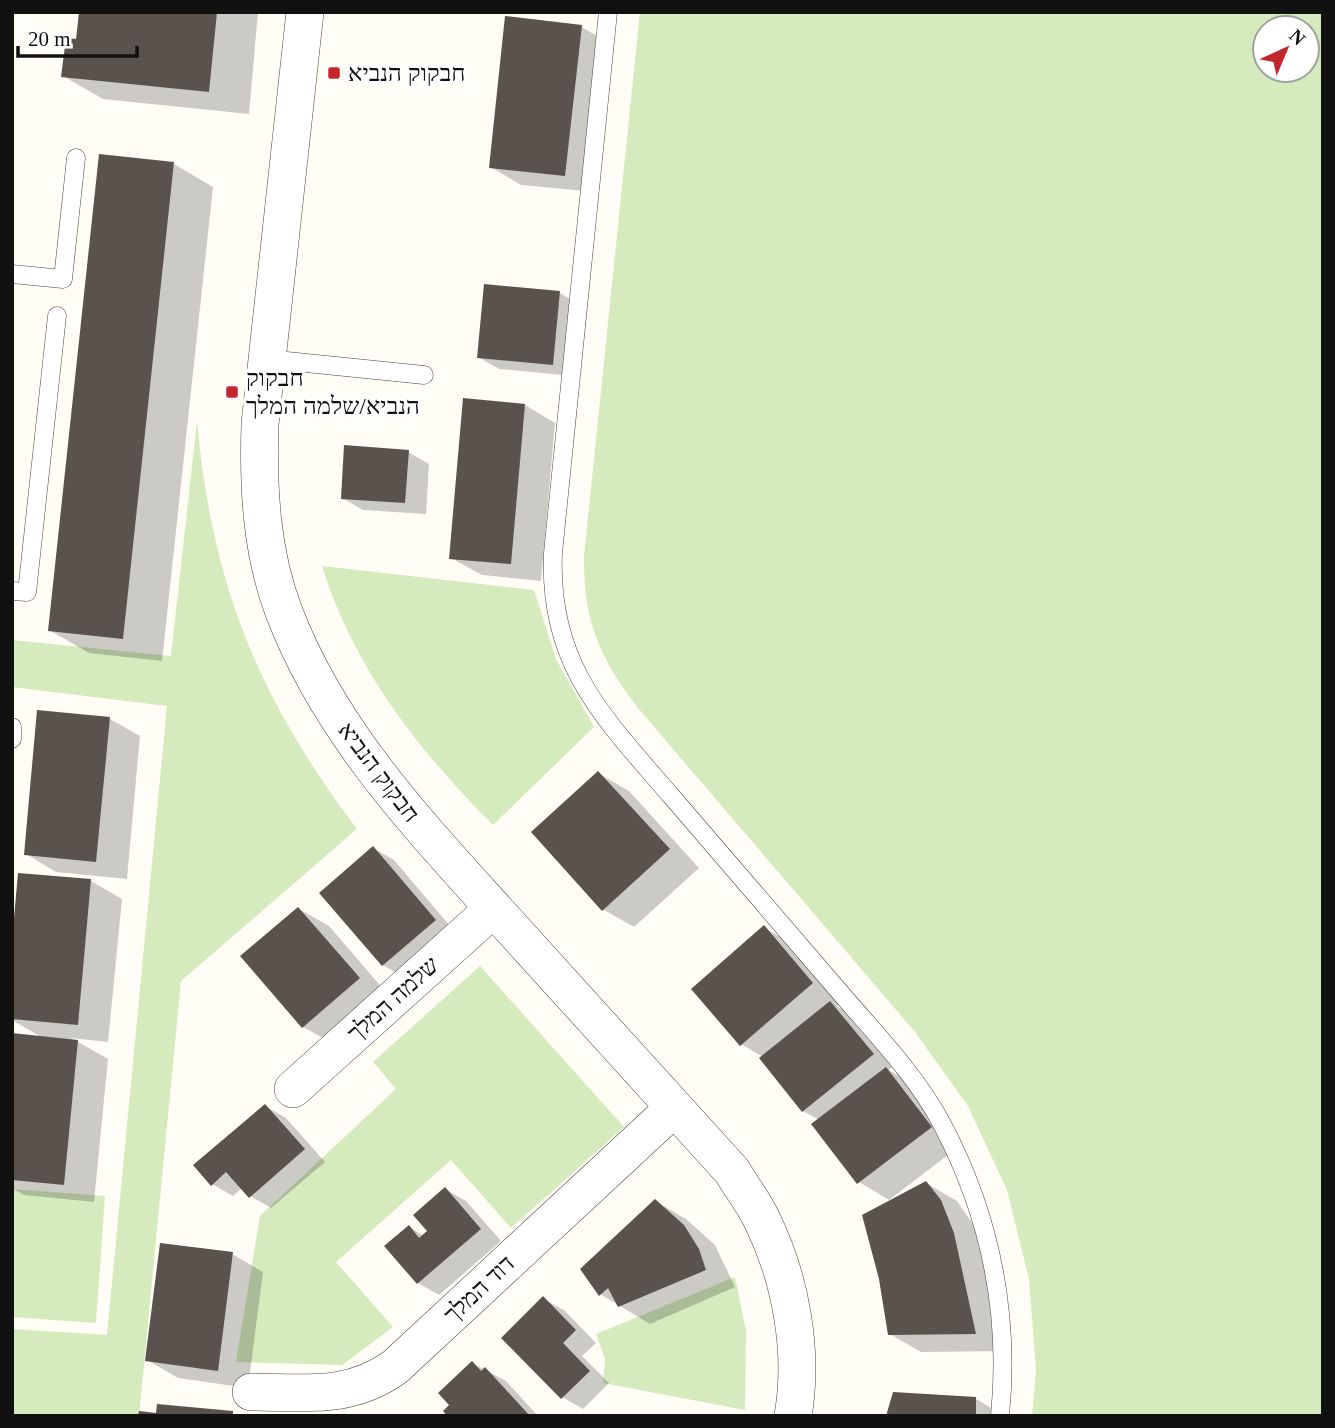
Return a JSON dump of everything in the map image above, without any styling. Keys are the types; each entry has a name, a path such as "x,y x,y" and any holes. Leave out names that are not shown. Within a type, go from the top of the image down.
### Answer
{"street":[{"name":"חבקוק הנביא","path":"305,12 267,359 258,474 270,566 283,609 300,651 345,731 403,807 673,1109 732,1171 763,1221 784,1276 796,1335 797,1394 793,1416"},
{"name":"שלמה המלך","path":"293,1089 493,909"},
{"name":"דוד המלך","path":"251,1392 338,1392 377,1380 395,1367 673,1109"}],"lane":[{"path":"608,12 553,553 552,581 558,628 577,674 624,741 890,1051 941,1122 976,1200 998,1284 1004,1370 1000,1416"},
{"path":"12,274 63,279 76,158"},
{"path":"12,591 27,592 57,316"},
{"path":"267,359 424,375"},
{"path":"12,727 12,739"}],"green space":[{"path":"640,12 1323,12 1323,1416 1032,1416 1036,1370 1029,1279 1007,1190 968,1106 915,1032 624,689 596,637 590,619 584,579 584,556"},
{"path":"197,421 214,536 228,588 246,637 267,686 292,733 357,829 181,981 139,1416 12,1416 12,1329 107,1335 167,706 12,687 12,640 171,656"},
{"path":"322,566 534,590 556,659 594,727 493,825 439,767 391,706 352,639"},
{"path":"480,966 624,1127 511,1228 451,1160 336,1262 393,1327 342,1365 236,1362 260,1216 396,1089 373,1062"},
{"path":"12,1189 105,1196 96,1323 12,1317"},
{"path":"735,1277 746,1331 745,1410 603,1383 605,1359 596,1334"}],"building":[{"path":"79,12 217,12 209,92 61,77 66,38 76,39"},
{"path":"505,16 582,25 565,176 489,168"},
{"path":"99,154 174,162 123,639 48,631"},
{"path":"484,284 560,291 553,365 477,358"},
{"path":"463,398 525,404 511,564 449,559"},
{"path":"344,445 409,450 405,503 341,499"},
{"path":"37,710 110,717 96,862 24,855"},
{"path":"598,771 670,849 602,911 531,832"},
{"path":"373,846 436,920 382,966 319,893"},
{"path":"18,873 91,879 78,1025 12,1019 12,940"},
{"path":"298,907 360,978 302,1028 240,956"},
{"path":"764,925 813,983 740,1046 691,989"},
{"path":"830,1001 874,1054 802,1112 759,1058"},
{"path":"12,1033 78,1040 64,1185 12,1180"},
{"path":"886,1067 932,1127 857,1184 811,1124"},
{"path":"265,1104 305,1149 249,1198 226,1172 211,1186 193,1165"},
{"path":"926,1181 941,1200 954,1233 976,1334 888,1335 879,1279 862,1215"},
{"path":"445,1187 481,1229 417,1284 384,1246 409,1225 419,1238 427,1231 413,1215"},
{"path":"655,1199 684,1225 699,1249 706,1270 618,1307 608,1288 599,1296 580,1269"},
{"path":"160,1243 233,1252 218,1371 145,1361"},
{"path":"543,1296 576,1330 563,1343 590,1371 561,1399 501,1338"},
{"path":"472,1361 481,1371 485,1367 530,1416 447,1416 443,1411 449,1405 438,1393"},
{"path":"893,1392 976,1397 976,1416 886,1416"},
{"path":"157,1404 233,1411 233,1416 138,1416 139,1411 156,1413"}],"place":[{"name":"חבקוק הנביא","path":"334,73"},
{"name":"חבקוק הנביא/שלמה המלך","path":"232,392"}]}
